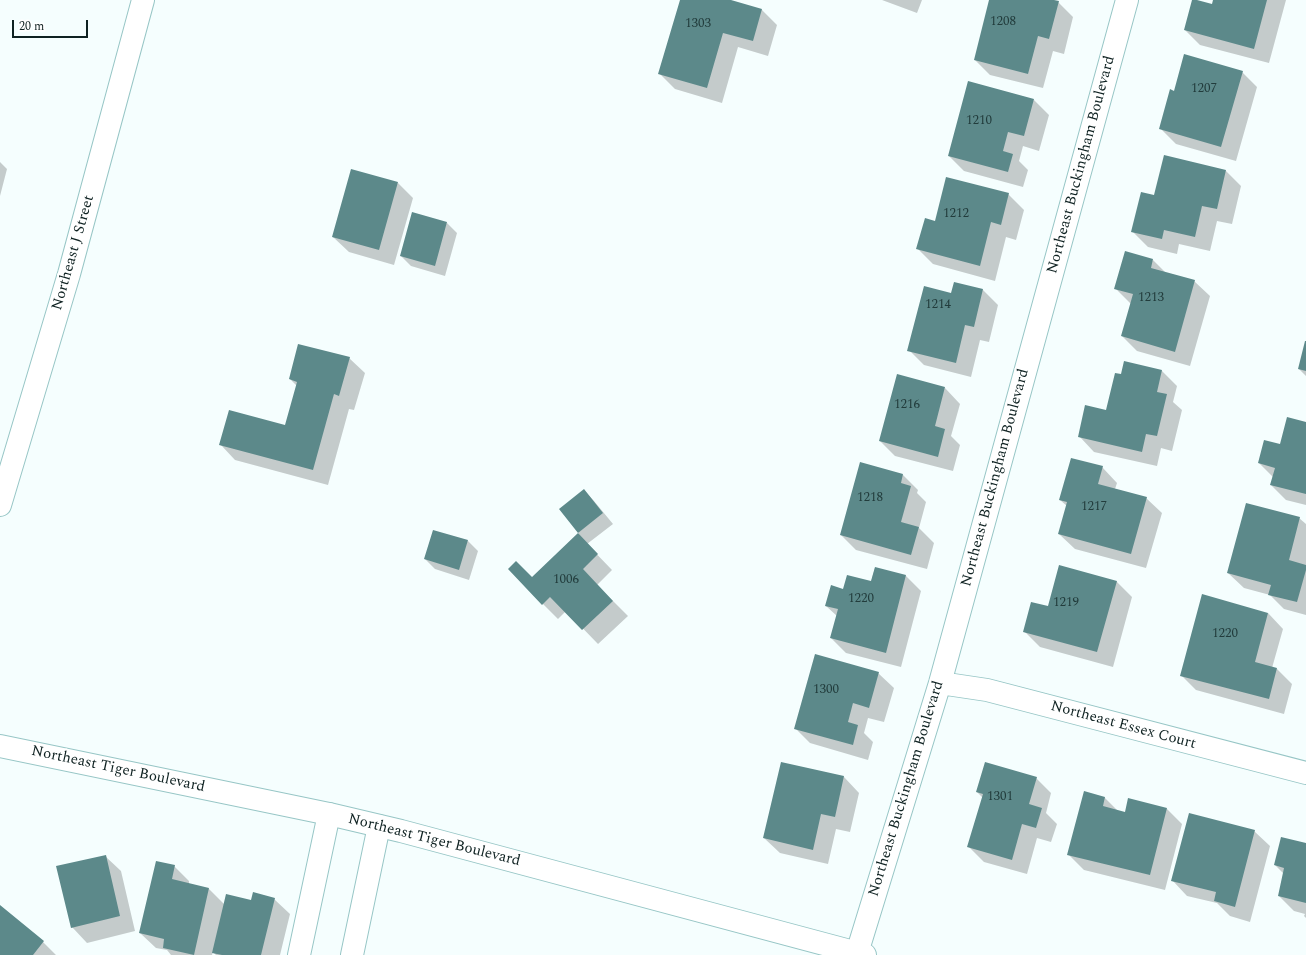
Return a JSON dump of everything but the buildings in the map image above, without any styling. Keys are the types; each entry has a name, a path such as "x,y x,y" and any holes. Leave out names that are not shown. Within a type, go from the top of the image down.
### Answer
{"street":[{"name":"Northeast J Street","path":"0,505 69,274 143,0"},
{"name":"Northeast Buckingham Boulevard","path":"861,954 940,683 1127,0"},
{"name":"Northeast Essex Court","path":"940,683 987,690 1306,773"},
{"name":"Northeast Tiger Boulevard","path":"0,746 329,814 380,826 861,954"},
{"path":"299,955 329,814"},
{"path":"352,955 380,826"}]}
